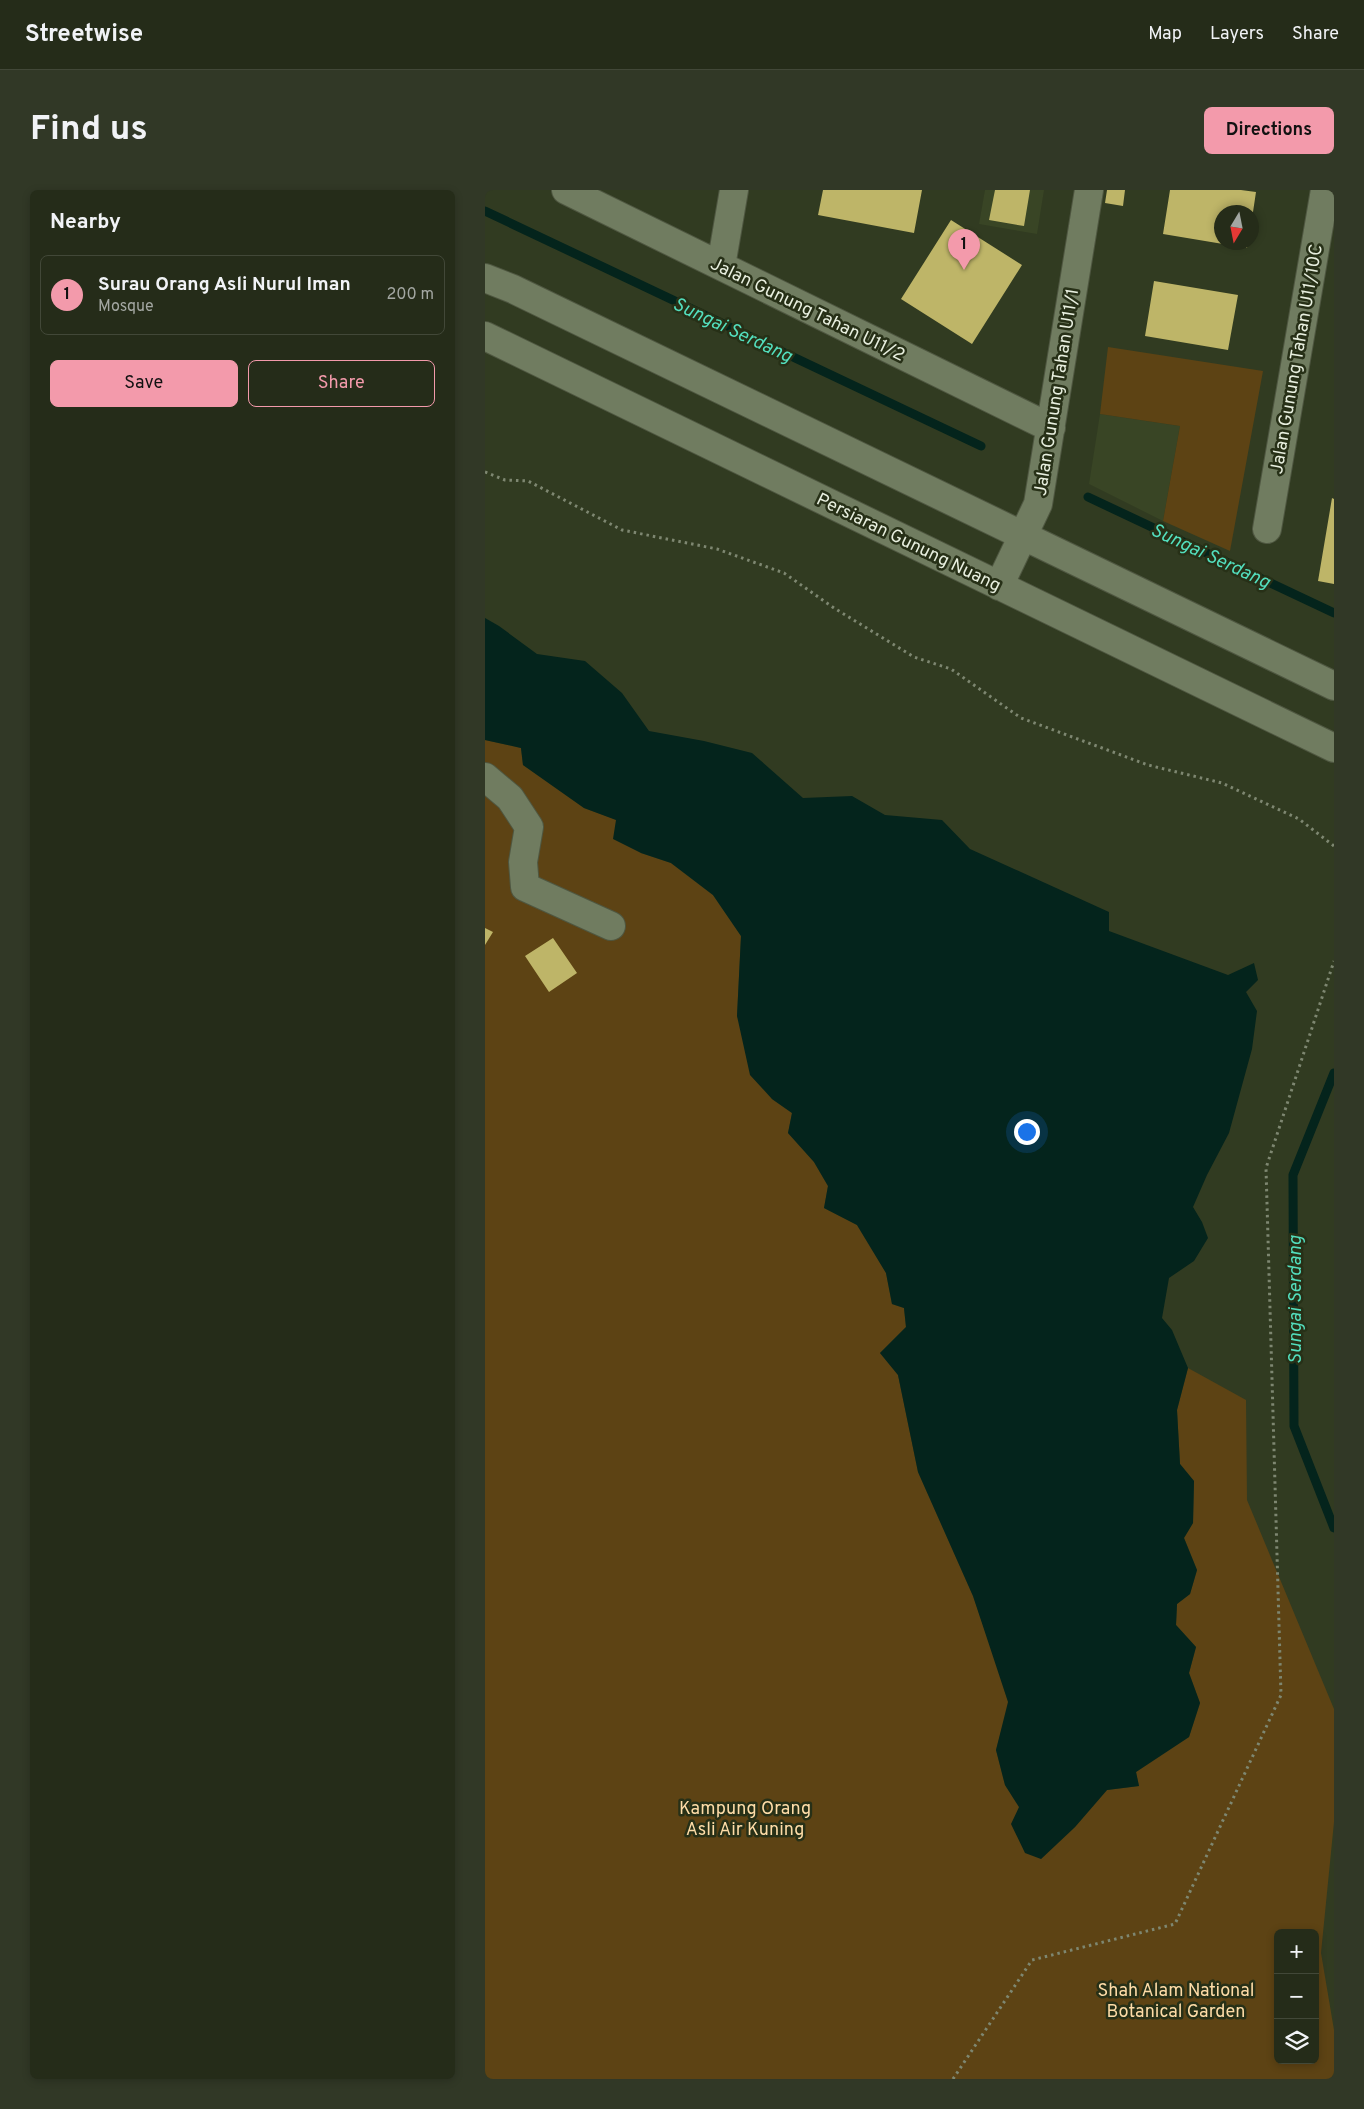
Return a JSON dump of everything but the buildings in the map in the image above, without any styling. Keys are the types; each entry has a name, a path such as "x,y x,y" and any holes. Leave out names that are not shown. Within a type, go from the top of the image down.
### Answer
{"street":[{"name":"Jalan Gunung Tahan U11/2","path":"566,190 1051,428"},
{"path":"721,266 734,190"},
{"name":"Jalan Gunung Tahan U11/1","path":"999,586 1038,504 1089,190"},
{"name":"Jalan Gunung Tahan U11/10C","path":"1267,529 1325,190"},
{"path":"485,278 522,293 1334,686"},
{"name":"Persiaran Gunung Nuang","path":"485,336 1334,748"},
{"path":"485,777 510,798 529,827 523,862 525,887 611,926"}],"path":[{"path":"485,472 505,480 528,481 622,530 717,549 784,573 834,608 914,656 951,669 1021,718 1149,765 1222,784 1299,819 1334,846"},
{"path":"953,2079 1032,1960 1175,1924 1281,1695 1266,1168 1334,961"}],"shaded area":[{"path":"985,190 1044,190 1037,234 979,224"},
{"path":"1100,414 1180,426 1163,521 1089,484"}],"green space":[{"path":"1108,347 1263,371 1230,551 1163,521 1180,426 1100,414"},
{"name":"Kampung Orang Asli Air Kuning","path":"485,740 521,748 523,765 584,808 617,820 641,853 671,863 713,895 741,936 737,1016 772,1099 792,1113 788,1133 814,1162 828,1186 824,1208 857,1225 886,1273 892,1304 904,1308 906,1327 880,1353 898,1375 918,1472 973,1596 999,1671 1009,1703 996,1750 1005,1785 1019,1807 1041,1859 1075,1827 1107,1790 1139,1786 1136,1772 1189,1737 1200,1703 1189,1673 1196,1647 1176,1625 1177,1604 1190,1594 1197,1570 1184,1538 1193,1523 1194,1481 1180,1464 1177,1410 1188,1368 1246,1400 1247,1500 1334,1709 1334,1822 1321,1953 1334,2030 1334,2079 485,2079"}],"water":[{"path":"485,618 537,654 585,661 622,693 649,731 704,741 752,753 803,798 852,796 885,815 942,820 970,849 1109,912 1109,931 1228,975 1254,963 1258,980 1246,992 1257,1011 1252,1049 1229,1133 1193,1207 1202,1222 1208,1238 1194,1261 1169,1278 1162,1318 1172,1330 1188,1368 1177,1410 1180,1464 1194,1481 1193,1523 1184,1538 1197,1570 1190,1594 1177,1604 1176,1625 1196,1647 1189,1673 1200,1703 1189,1737 1136,1772 1139,1786 1107,1790 1075,1827 1041,1859 1025,1853 1011,1824 1019,1807 1005,1785 996,1750 1008,1702 973,1596 918,1472 898,1375 880,1353 906,1327 904,1308 892,1304 886,1273 857,1225 824,1208 828,1186 814,1162 788,1133 792,1113 772,1099 750,1075 737,1016 741,936 713,895 671,863 641,853 613,839 616,820 584,808 523,765 521,748 485,740"}],"waterway":[{"name":"Sungai Serdang","path":"485,211 981,446"},
{"name":"Sungai Serdang","path":"1088,497 1334,613"},
{"name":"Sungai Serdang","path":"1334,1073 1293,1175 1294,1426 1334,1528"}],"place":[{"name":"Surau Orang Asli Nurul Iman","path":"964,270"}],"park label":[{"name":"Shah Alam National Botanical Garden","path":"1176,2000"}]}
